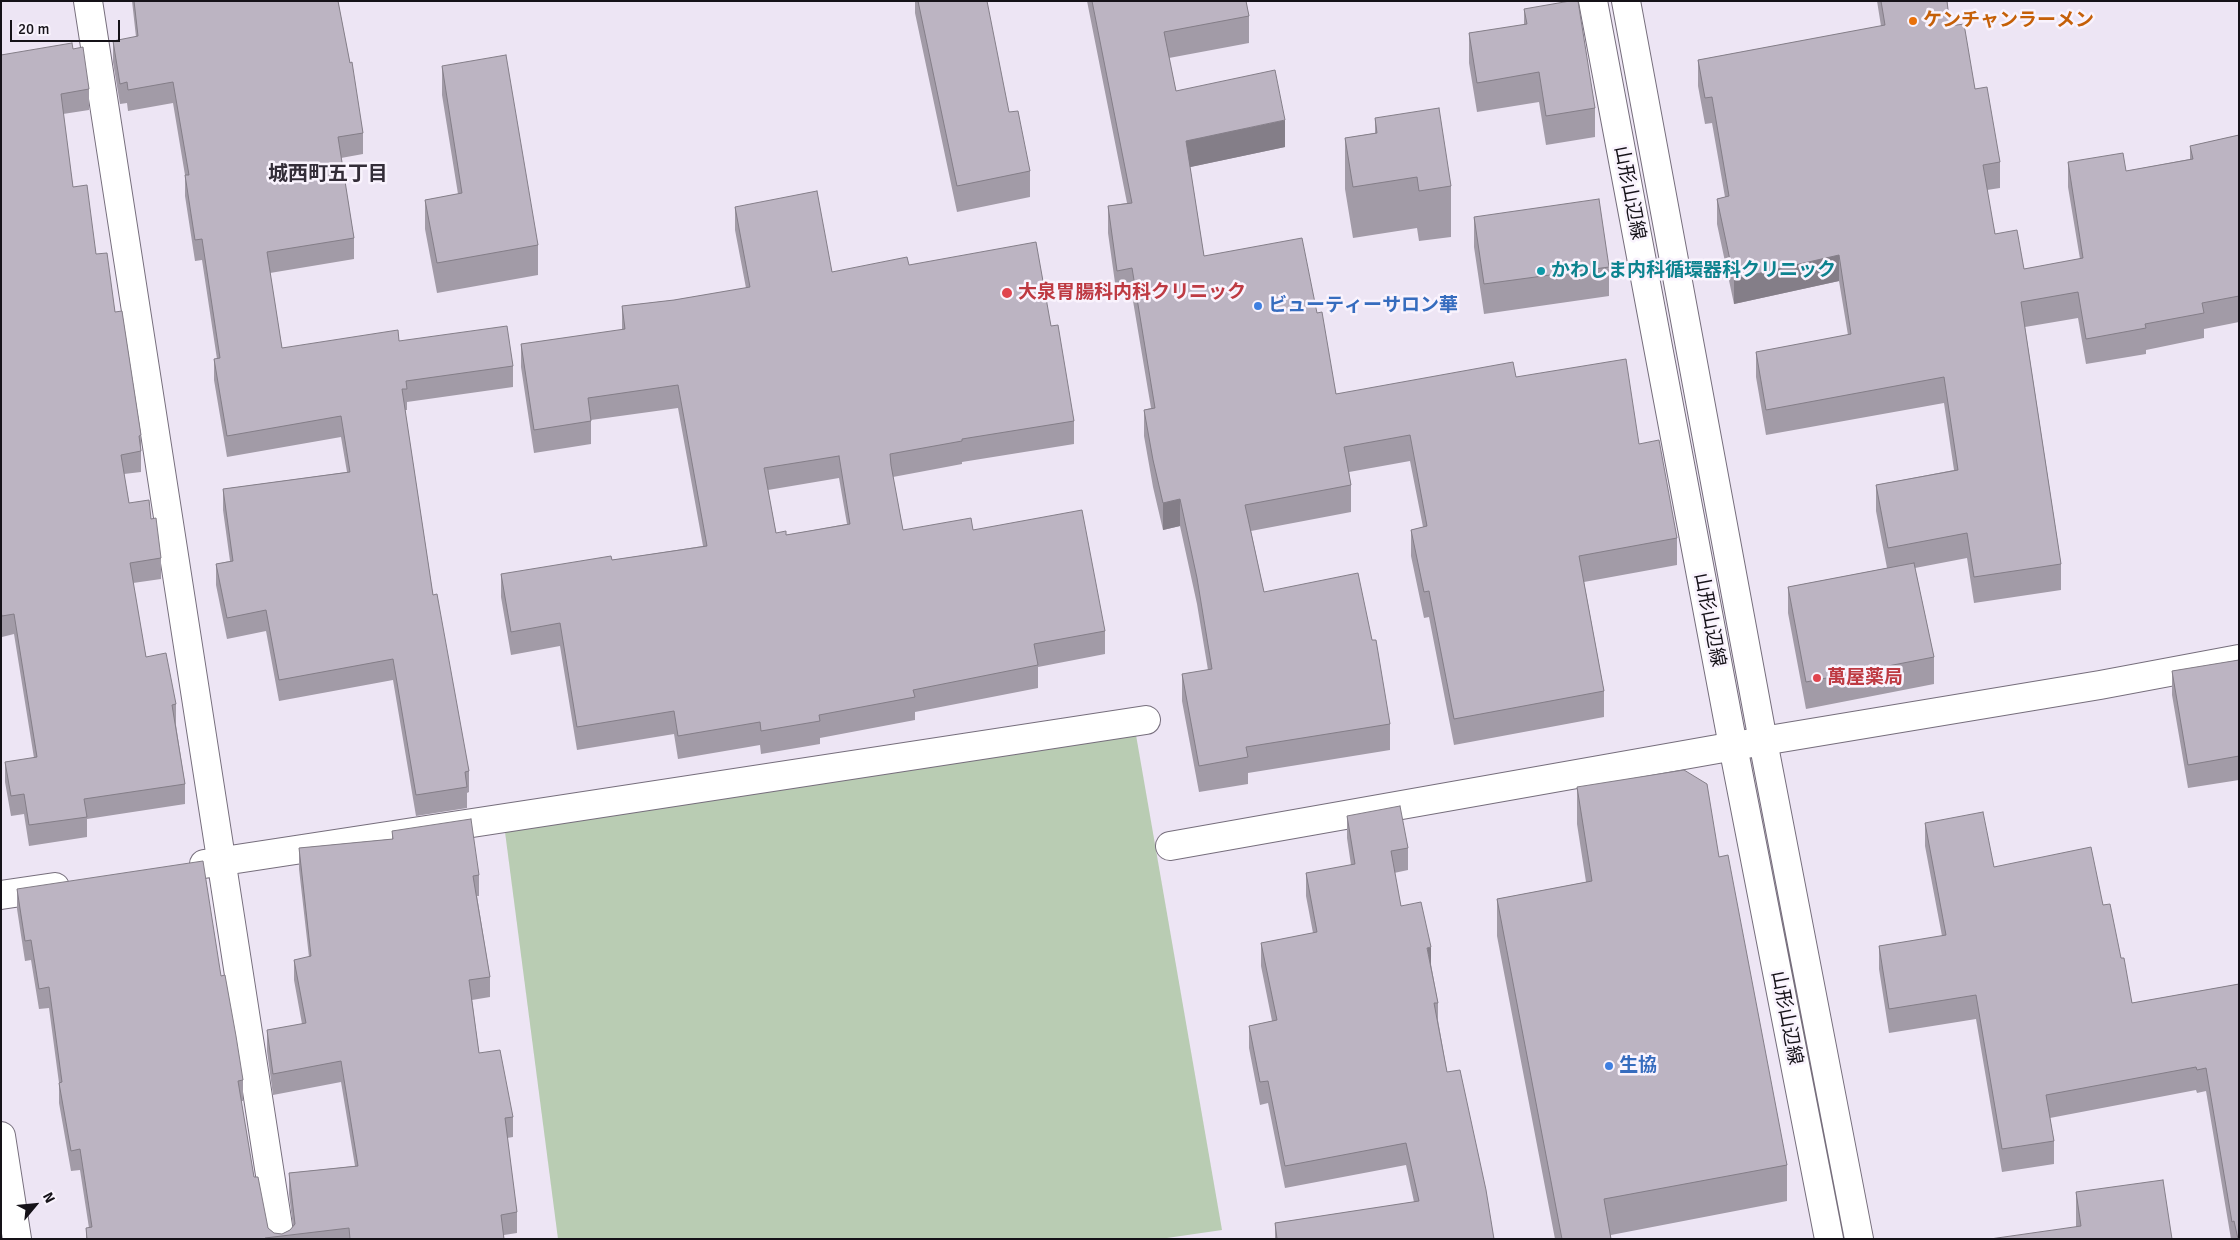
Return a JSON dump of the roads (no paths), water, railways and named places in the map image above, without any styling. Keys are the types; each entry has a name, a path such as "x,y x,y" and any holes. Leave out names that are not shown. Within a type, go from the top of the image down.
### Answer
{"street":[{"path":"88,1 280,1239"},
{"name":"山形山辺線","path":"1593,1 1733,746 1829,1239"},
{"name":"山形山辺線","path":"1626,1 1763,741 1859,1239"},
{"path":"1170,846 1733,746 2100,685 2239,658"},
{"path":"182,867 1146,720"},
{"path":"1,895 78,883"},
{"path":"1,1136 17,1239"}],"place":[{"name":"ケンチャンラーメン","path":"1913,21"},
{"name":"かわしま内科循環器科クリニック","path":"1541,271"},
{"name":"大泉胃腸科内科クリニック","path":"1007,293"},
{"name":"ビューティーサロン華","path":"1258,306"},
{"name":"萬屋薬局","path":"1817,678"},
{"name":"生協","path":"1609,1066"}],"district":[{"name":"城西町五丁目","path":"328,175"}]}
